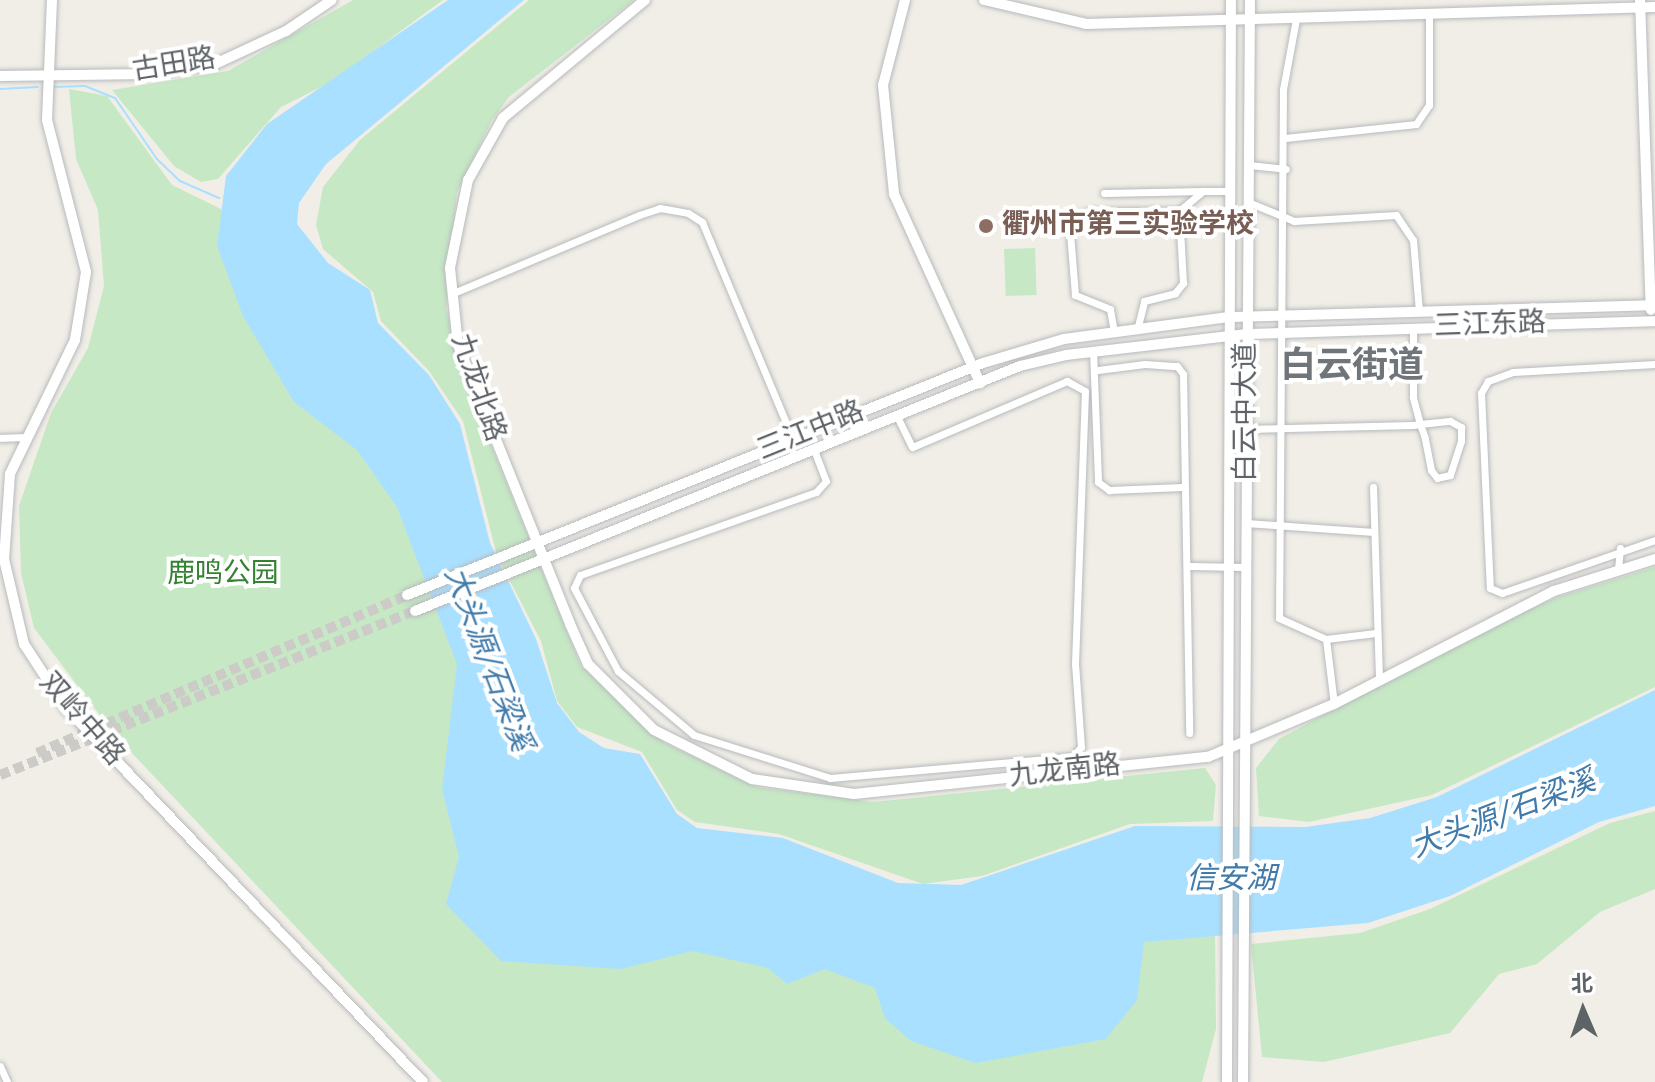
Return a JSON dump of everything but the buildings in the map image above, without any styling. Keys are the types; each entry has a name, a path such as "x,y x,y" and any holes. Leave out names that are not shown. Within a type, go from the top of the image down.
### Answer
{"street":[{"name":"双岭中路","path":"52,0 44,75 50,137 83,246 85,286 75,340 23,437 8,486 4,559 15,619 42,679 423,1082"},
{"name":"古田路","path":"0,76 213,65 286,31 332,0"},
{"name":"九龙北路","path":"546,557 458,345 451,294 456,217 503,118 645,0"},
{"path":"905,0 883,85 894,194 980,383"},
{"path":"984,0 1086,24 1296,19 1640,4 1655,7"},
{"name":"白云中大道","path":"1227,1082 1231,0"},
{"name":"白云中大道","path":"1243,1082 1250,0"},
{"path":"1640,4 1653,321"},
{"path":"1285,138 1416,124 1429,105 1429,14"},
{"path":"1296,19 1285,54 1286,219 1279,333 1279,618 1326,639 1376,633"},
{"path":"1249,165 1286,169"},
{"path":"1114,332 1110,309 1075,295 1069,220 1089,212 1179,211 1203,191"},
{"path":"1104,193 1230,191"},
{"path":"1248,202 1286,219 1396,215 1413,240 1419,312"},
{"path":"451,294 639,215 660,208 688,213 702,222 793,440"},
{"path":"1137,330 1144,301 1175,293 1183,283 1179,211"},
{"name":"三江东路","path":"1229,317 1653,305"},
{"name":"三江中路","path":"407,595 973,367 1064,339 1229,317"},
{"name":"三江东路","path":"1229,336 1653,321"},
{"path":"1246,429 1420,424 1450,421 1461,427 1460,459 1450,475 1437,478 1431,470 1420,424 1413,329"},
{"name":"三江中路","path":"415,611 980,383 1093,350 1229,336"},
{"path":"1093,350 1098,370 1098,482 1109,490 1182,487"},
{"path":"1098,370 1145,364 1181,370 1182,487 1189,566 1189,733"},
{"path":"1655,364 1513,372 1488,381 1481,393 1490,588 1502,593 1620,548 1655,540"},
{"path":"814,450 826,481 816,492 580,575 574,588 604,633 611,660 654,695 671,722 764,762 830,778 1072,757 1081,747 1075,664 1085,391 1067,381 912,447 897,416"},
{"path":"0,438 23,437"},
{"path":"1373,487 1379,679"},
{"path":"1246,523 1281,521 1374,532"},
{"path":"1618,570 1620,548"},
{"name":"九龙南路","path":"546,557 588,664 654,730 752,779 854,794 1227,754 1334,704 1554,591 1655,559"},
{"path":"1189,566 1245,567"},
{"path":"1326,639 1334,704"},
{"path":"992,764 993,779"},
{"path":"0,1066 7,1082"}],"green space":[{"path":"353,0 443,0 333,81 281,107 218,179 201,182 174,166 112,90 228,71"},
{"path":"529,0 634,0 509,97 492,120 457,192 446,309 472,398 581,666 665,743 757,787 873,802 1205,768 1216,785 1213,821 1130,824 982,876 923,884 779,834 695,822 677,810 642,752 577,727 557,701 541,641 497,556 463,421 429,371 381,321 373,292 323,249 316,225 323,187 360,140"},
{"name":"鹿鸣公园","path":"69,89 107,96 172,185 223,210 365,454 691,946 822,966 1135,949 1143,938 1215,932 1216,1029 1202,1082 442,1082 114,734 34,628 21,573 19,506 51,413 88,348 104,286 98,210 76,159"},
{"path":"1035,248 1037,295 1006,296 1004,249"},
{"path":"1655,567 1655,687 1432,795 1309,822 1259,816 1256,768 1279,739 1469,636 1558,597"},
{"path":"1655,811 1655,889 1600,912 1537,964 1499,974 1450,1033 1324,1062 1262,1057 1251,944 1360,933 1430,909 1610,823"}],"water":[{"path":"448,0 524,0 326,164 299,203 297,224 328,263 370,290 378,323 429,375 460,424 490,543 536,639 557,703 579,732 604,748 640,754 677,814 697,828 783,838 898,883 961,885 1135,826 1305,827 1370,818 1437,797 1655,690 1655,806 1599,822 1450,896 1368,923 1144,942 1137,1000 1106,1039 976,1063 911,1041 885,1018 875,988 825,969 787,984 768,968 692,951 621,969 501,961 446,904 459,857 442,789 457,664 397,507 357,450 294,402 243,316 217,246 226,176 267,124"}],"waterway":[{"path":"53,87 85,86 115,98 157,159 180,181 219,198"},
{"path":"0,89 38,87"}],"tunnel":[{"path":"37,753 407,595"},
{"path":"0,775 415,611"}],"place":[{"name":"衢州市第三实验学校","path":"986,226"}],"district":[{"name":"白云街道","path":"1352,369"}],"water label":[{"name":"大头源/石梁溪","path":"486,660"},
{"name":"大头源/石梁溪","path":"1504,816"},
{"name":"信安湖","path":"1231,881"}]}
